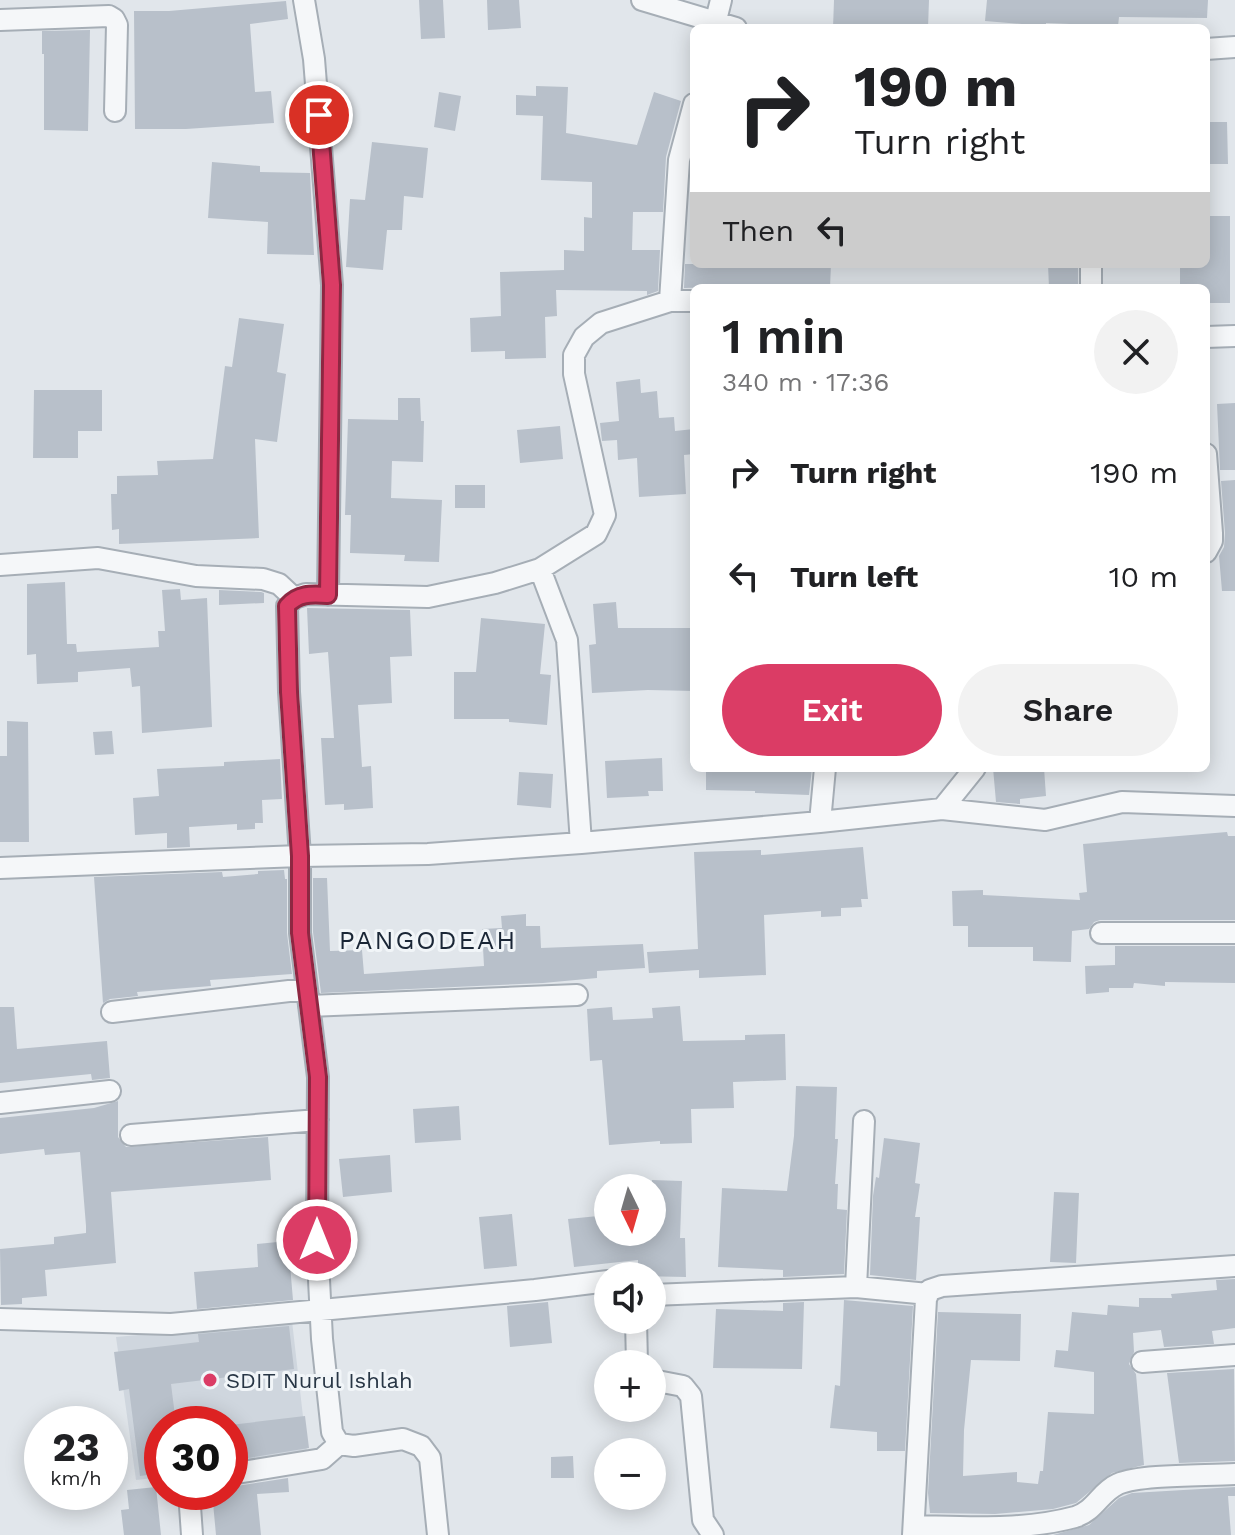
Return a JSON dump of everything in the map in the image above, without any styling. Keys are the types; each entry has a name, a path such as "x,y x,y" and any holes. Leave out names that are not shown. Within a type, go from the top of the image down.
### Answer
{"street":[{"path":"304,0 314,59 332,285 328,595"},
{"path":"642,0 712,24"},
{"path":"715,24 721,0"},
{"path":"0,20 109,16 114,19 117,25 115,111"},
{"path":"1210,49 1235,47"},
{"path":"670,301 679,160 690,119"},
{"path":"339,1444 332,1432 321,1311 317,1240 318,1077 300,933 300,856 289,692 287,606 294,598 306,594 428,597 495,583 540,569 596,534 605,515 574,374 574,355 584,337 601,323 670,301 690,301"},
{"path":"1210,337 1235,336"},
{"path":"1210,507 1210,545"},
{"path":"0,565 98,558 196,576 263,579 279,584 294,598"},
{"path":"540,569 567,640 581,843"},
{"path":"820,822 825,772"},
{"path":"942,809 972,772"},
{"path":"0,868 428,854 942,809 1045,820 1122,802 1235,806"},
{"path":"1101,933 1235,933"},
{"path":"112,1012 308,997 577,995"},
{"path":"0,1103 110,1091"},
{"path":"131,1135 318,1120"},
{"path":"856,1287 864,1121"},
{"path":"1235,1266 934,1288 928,1294 914,1531 1015,1527 1073,1518 1088,1512 1105,1492 1125,1482 1235,1474"},
{"path":"0,1319 171,1324 594,1282"},
{"path":"666,1294 856,1287 928,1294"},
{"path":"1142,1362 1235,1355"},
{"path":"666,1383 683,1386 691,1396 703,1520 713,1535"},
{"path":"248,1471 322,1459 339,1444 354,1446 403,1439 421,1446 430,1458 438,1535"},
{"path":"190,1510 192,1535"}],"shaded area":[{"name":"SDIT Nurul Ishlah","path":"292,1321 308,1460 248,1467 248,1406 144,1406 144,1479 136,1480 116,1337"}],"building":[{"path":"419,0 443,0 445,38 421,39"},
{"path":"487,0 519,0 521,28 488,30"},
{"path":"834,0 929,0 928,24 833,24"},
{"path":"987,0 1208,0 1207,18 1119,17 1118,24 985,21"},
{"path":"286,1 288,19 250,24 255,92 271,91 274,123 135,129 134,11"},
{"path":"90,30 88,131 44,130 42,31"},
{"path":"536,86 568,87 566,133 637,145 654,92 681,101 666,157 663,212 633,212 632,250 660,250 658,291 647,295 647,291 556,290 557,316 545,317 546,358 505,359 505,351 471,352 470,318 501,316 500,272 564,270 564,250 584,251 584,217 592,218 592,182 541,180 543,116 516,115 516,95 536,96"},
{"path":"439,92 461,96 455,131 434,127"},
{"path":"1210,122 1227,122 1228,164 1210,164"},
{"path":"372,142 428,148 423,198 404,196 402,230 387,230 383,270 346,267 350,199 365,200"},
{"path":"212,162 260,166 260,172 310,173 314,255 267,254 268,222 208,218"},
{"path":"1210,216 1230,216 1230,303 1210,303 1210,284 1180,284 1180,268 1210,268"},
{"path":"685,264 690,264 690,268 831,268 830,284 690,284 690,288 684,288"},
{"path":"1048,268 1078,268 1078,284 1049,284"},
{"path":"239,318 284,324 277,372 286,374 277,442 255,439 259,538 119,544 119,529 112,530 111,494 117,494 117,476 158,475 157,461 213,459 225,366 232,367"},
{"path":"640,379 641,393 657,391 659,418 674,417 675,431 690,429 690,454 684,455 686,494 639,497 637,458 618,460 617,440 602,441 600,423 619,421 616,382"},
{"path":"34,390 102,390 102,431 78,431 78,458 33,458"},
{"path":"398,398 420,398 421,421 424,421 423,462 392,461 391,498 442,500 439,562 404,561 405,555 350,553 351,515 345,515 348,419 398,420"},
{"path":"1235,403 1235,470 1220,470 1217,404"},
{"path":"560,426 563,459 520,463 517,430"},
{"path":"1235,480 1235,591 1222,591 1219,556 1224,547 1225,533 1221,481"},
{"path":"455,485 485,485 485,508 455,508"},
{"path":"65,582 67,644 76,644 77,652 159,647 158,631 165,631 162,590 180,589 181,600 207,598 212,727 142,733 140,686 132,687 130,668 78,672 78,682 37,684 36,654 27,655 27,584"},
{"path":"219,590 261,592 264,593 264,603 219,605"},
{"path":"616,602 618,628 690,628 690,691 592,693 589,645 596,644 593,604"},
{"path":"307,608 410,610 412,656 390,657 392,703 358,705 362,767 371,766 373,808 344,810 344,804 325,805 321,738 334,738 328,652 309,654"},
{"path":"481,618 545,624 540,674 551,675 547,725 509,722 509,719 454,719 454,672 476,672"},
{"path":"7,721 28,722 29,842 0,842 0,756 7,756"},
{"path":"112,731 114,754 95,755 93,732"},
{"path":"662,758 663,791 648,791 649,796 607,798 605,761"},
{"path":"280,759 282,799 262,800 263,823 255,823 255,829 237,830 237,824 189,827 190,847 167,848 167,833 135,835 133,798 159,796 157,769 224,766 224,762"},
{"path":"519,772 553,774 551,808 517,805"},
{"path":"706,772 812,772 809,795 706,790"},
{"path":"993,772 1044,772 1046,796 1020,799 1020,804 996,802"},
{"path":"1227,832 1228,836 1235,836 1235,920 1100,920 1089,929 1072,931 1071,962 1033,961 1033,947 968,947 968,926 953,926 952,891 983,890 983,895 1080,900 1079,893 1087,892 1083,844"},
{"path":"863,847 868,899 861,899 862,907 841,908 841,916 821,917 821,911 764,915 766,975 699,978 699,970 649,973 647,952 698,949 694,852 761,850 761,855"},
{"path":"284,870 292,974 210,980 211,986 137,992 138,996 110,999 103,1003 94,877 222,872 223,877"},
{"path":"313,878 327,878 330,951 362,950 364,974 484,966 482,929 502,928 501,916 526,914 526,926 540,926 541,948 643,944 645,968 597,971 597,978 543,983 321,993 313,932"},
{"path":"1115,946 1235,946 1235,983 1165,982 1165,986 1134,983 1133,988 1109,988 1109,992 1086,994 1085,966 1115,965"},
{"path":"680,1006 683,1041 745,1040 745,1035 785,1034 786,1080 733,1082 734,1108 691,1109 692,1143 660,1144 660,1141 609,1145 602,1060 590,1061 587,1009 612,1007 613,1020 653,1018 652,1008"},
{"path":"0,1007 14,1007 17,1049 107,1041 110,1078 92,1080 91,1074 0,1083"},
{"path":"796,1086 837,1087 835,1184 838,1184 837,1209 847,1210 844,1274 783,1277 783,1270 718,1267 722,1188 787,1191"},
{"path":"118,1101 118,1137 126,1147 268,1137 271,1180 111,1192 116,1263 45,1270 47,1296 22,1298 22,1304 1,1305 0,1249 54,1244 54,1237 86,1233 86,1226 80,1152 45,1155 44,1149 0,1154 0,1118 94,1108"},
{"path":"459,1106 461,1140 415,1143 413,1109"},
{"path":"884,1138 920,1143 915,1183 920,1184 915,1217 920,1217 916,1280 870,1275 873,1196 876,1177 879,1178"},
{"path":"390,1155 392,1192 343,1197 339,1159"},
{"path":"666,1180 682,1181 680,1238 685,1238 686,1277 666,1277 666,1262 594,1262 594,1265 574,1267 568,1219 594,1216 594,1246 666,1246"},
{"path":"1054,1192 1079,1193 1076,1263 1050,1262"},
{"path":"512,1214 517,1266 484,1269 479,1217"},
{"path":"288,1241 293,1300 197,1309 194,1272 258,1267 257,1244"},
{"path":"1235,1279 1235,1328 1212,1331 1214,1344 1164,1347 1161,1330 1133,1333 1134,1352 1129,1364 1136,1374 1144,1465 1112,1473 1076,1503 1053,1509 995,1514 930,1513 928,1493 938,1312 1021,1314 1020,1361 971,1360 963,1476 1017,1472 1017,1482 1038,1484 1040,1471 1043,1471 1048,1412 1094,1414 1094,1372 1054,1367 1056,1350 1068,1351 1072,1312 1107,1315 1108,1305 1139,1307 1139,1298 1172,1298 1171,1294 1217,1290 1216,1280"},
{"path":"844,1300 913,1306 905,1451 877,1451 877,1432 830,1428 835,1385 840,1386"},
{"path":"548,1302 552,1343 510,1347 507,1306"},
{"path":"804,1302 802,1369 713,1368 716,1309 783,1311 783,1303"},
{"path":"289,1326 294,1369 171,1384 174,1406 144,1406 144,1475 140,1476 129,1389 119,1391 114,1352 199,1342 198,1334"},
{"path":"1234,1369 1235,1461 1179,1463 1167,1373"},
{"path":"305,1416 309,1448 248,1458 248,1423"},
{"path":"573,1456 574,1478 551,1478 551,1457"},
{"path":"288,1478 289,1492 257,1494 261,1535 216,1535 214,1510 248,1510 248,1484"},
{"path":"1235,1487 1235,1496 1228,1496 1231,1535 1053,1535 1089,1525 1119,1498 1132,1493"},
{"path":"144,1488 144,1510 158,1510 161,1535 124,1535 121,1510 129,1509 128,1490"}],"place":[{"name":"SDIT Nurul Ishlah","path":"210,1380"}],"district":[{"name":"PANGODEAH","path":"428,940"}],"route":[{"path":"317,1240 318,1077 300,933 300,856 289,692 287,606 294,598 306,594 328,595 332,285 319,115"}]}
